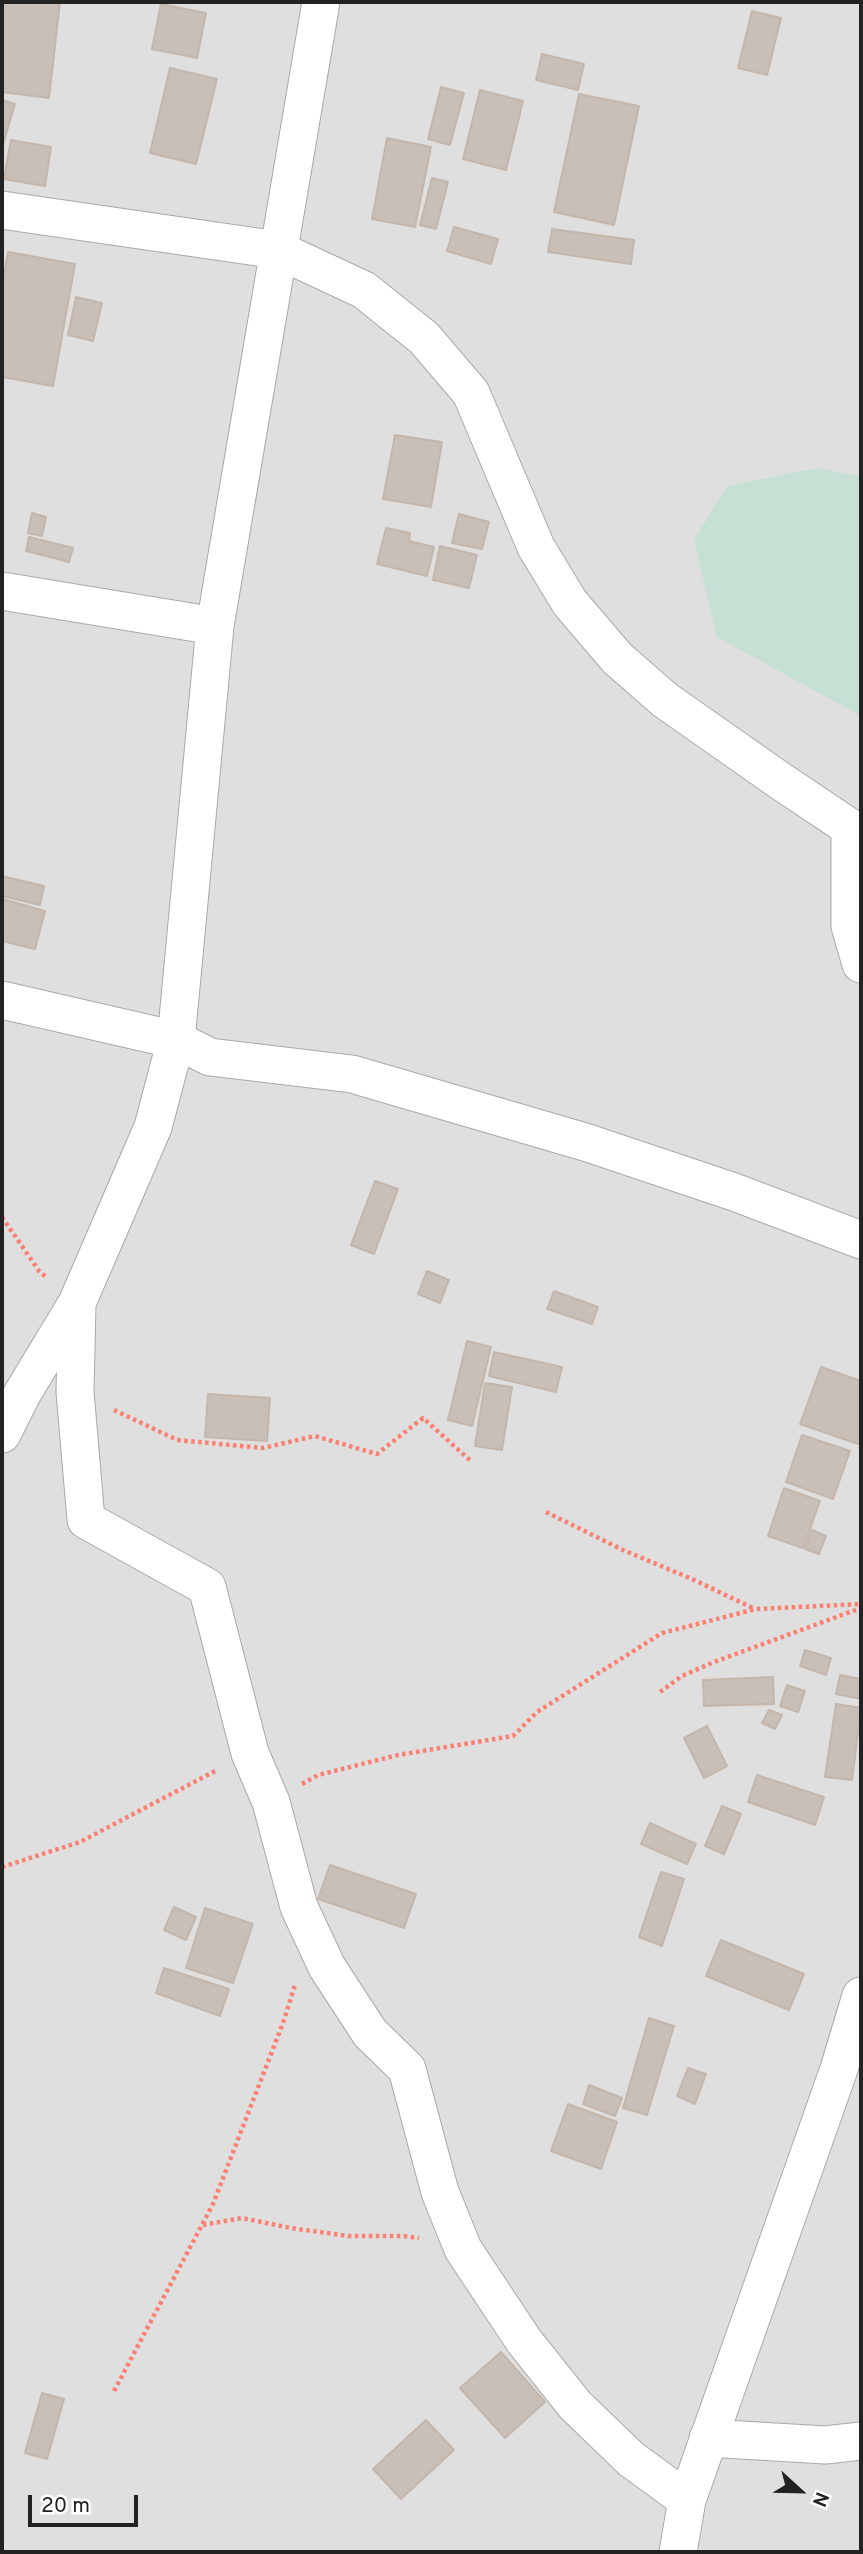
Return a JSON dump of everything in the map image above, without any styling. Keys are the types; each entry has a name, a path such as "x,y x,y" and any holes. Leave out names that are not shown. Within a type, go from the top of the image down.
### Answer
{"street":[{"path":"2,1434 22,1394 77,1303 153,1127 176,1040 215,626 321,2"},
{"path":"2,209 278,250 363,290 424,338 471,393 536,547 570,603 617,658 665,700 856,831 850,926 861,964"},
{"path":"2,592 215,626"},
{"path":"2,1000 176,1040 210,1057 352,1074 378,1081 584,1142 734,1192 861,1240"},
{"path":"77,1303 75,1392 86,1520 207,1587 250,1753 271,1802 299,1907 327,1967 370,2033 407,2069 440,2192 463,2249 524,2341 575,2405 631,2459 687,2500"},
{"path":"678,2552 687,2500 834,2082 861,1996"},
{"path":"708,2438 824,2445 861,2441"}],"path":[{"path":"2,1217 38,1271 77,1303"},
{"path":"75,1392 177,1440 263,1448 315,1436 377,1454 424,1419 472,1462"},
{"path":"546,1512 623,1550 756,1609"},
{"path":"271,1802 318,1775 398,1755 513,1736 537,1712 662,1633 756,1609 861,1606"},
{"path":"660,1692 682,1676 714,1662 861,1606"},
{"path":"2,1867 80,1842 250,1753"},
{"path":"114,2390 213,2204 278,2036 303,1961 327,1967"},
{"path":"202,2225 242,2218 348,2236 404,2236 463,2249"}],"shaded area":[{"path":"2,2 861,2 861,2552 2,2552"}],"green space":[{"path":"816,468 861,476 861,716 717,637 694,540 727,486"}],"building":[{"path":"2,2 60,2 49,98 2,92"},
{"path":"161,4 206,13 197,58 152,49"},
{"path":"752,11 781,18 767,75 738,68"},
{"path":"542,54 584,64 578,90 536,80"},
{"path":"170,68 217,79 196,164 150,153"},
{"path":"441,87 464,93 450,145 428,139"},
{"path":"480,90 523,101 506,170 463,159"},
{"path":"579,94 639,106 614,225 554,212"},
{"path":"2,100 15,104 2,148"},
{"path":"387,138 431,147 415,227 372,219"},
{"path":"11,140 51,147 45,186 4,179"},
{"path":"432,178 448,182 436,229 420,225"},
{"path":"454,227 498,239 491,264 447,251"},
{"path":"552,229 634,240 631,264 548,252"},
{"path":"8,252 75,264 53,386 2,377 2,287"},
{"path":"76,297 102,303 93,341 68,335"},
{"path":"395,435 442,442 431,507 383,499"},
{"path":"32,513 46,517 42,536 28,533"},
{"path":"459,514 489,522 482,549 452,543"},
{"path":"386,528 410,533 409,541 434,547 427,576 377,564"},
{"path":"29,537 73,548 69,562 26,551"},
{"path":"440,546 477,555 469,588 433,580"},
{"path":"2,876 44,886 40,905 2,896"},
{"path":"2,899 45,911 35,949 2,941"},
{"path":"375,1181 398,1189 374,1254 351,1245"},
{"path":"427,1271 449,1280 440,1303 418,1294"},
{"path":"554,1291 598,1307 592,1324 547,1309"},
{"path":"467,1341 491,1347 472,1426 448,1420"},
{"path":"494,1352 562,1367 556,1392 489,1376"},
{"path":"821,1367 861,1381 861,1445 800,1424"},
{"path":"485,1383 512,1387 502,1450 475,1446"},
{"path":"208,1394 270,1398 267,1441 205,1437"},
{"path":"802,1435 850,1451 833,1499 786,1482"},
{"path":"784,1488 820,1501 803,1548 768,1536"},
{"path":"812,1530 826,1536 819,1554 805,1549"},
{"path":"805,1650 831,1658 826,1675 800,1666"},
{"path":"840,1675 861,1679 861,1699 836,1694"},
{"path":"773,1677 774,1704 704,1706 703,1680"},
{"path":"787,1685 805,1691 798,1712 780,1706"},
{"path":"836,1704 861,1708 852,1780 825,1777"},
{"path":"769,1710 782,1715 775,1729 762,1723"},
{"path":"707,1726 727,1766 704,1778 684,1738"},
{"path":"757,1775 824,1797 815,1825 748,1802"},
{"path":"722,1806 741,1814 724,1854 705,1846"},
{"path":"650,1823 696,1844 687,1864 641,1844"},
{"path":"330,1865 416,1894 404,1928 318,1899"},
{"path":"661,1872 684,1879 662,1946 639,1937"},
{"path":"174,1907 196,1917 186,1940 164,1930"},
{"path":"205,1908 253,1924 233,1983 186,1968"},
{"path":"721,1940 804,1974 789,2010 706,1976"},
{"path":"164,1968 229,1989 220,2016 156,1993"},
{"path":"649,2018 674,2026 647,2115 623,2108"},
{"path":"688,2068 706,2074 695,2104 677,2096"},
{"path":"589,2085 622,2098 615,2116 583,2104"},
{"path":"568,2104 617,2122 601,2169 551,2151"},
{"path":"501,2352 545,2402 505,2438 460,2388"},
{"path":"42,2393 64,2399 47,2459 25,2453"},
{"path":"426,2420 454,2450 401,2499 373,2469"}]}
